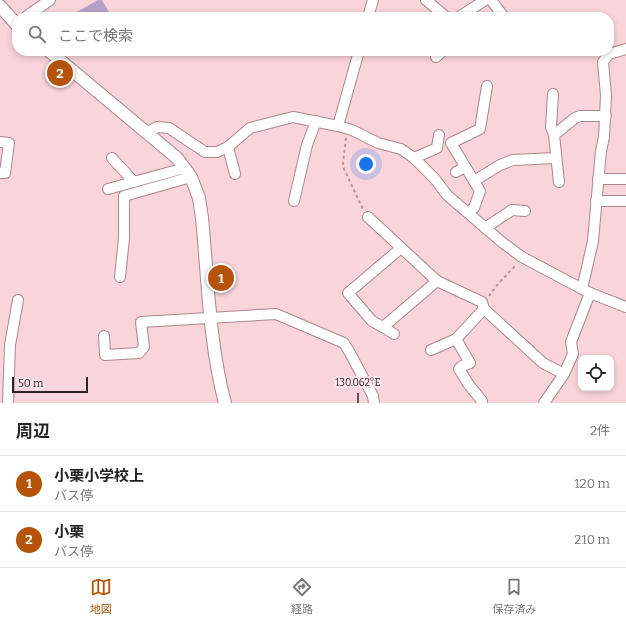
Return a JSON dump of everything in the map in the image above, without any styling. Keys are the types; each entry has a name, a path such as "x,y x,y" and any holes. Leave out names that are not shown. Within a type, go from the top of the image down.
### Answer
{"street":[{"path":"32,12 50,0"},
{"path":"369,12 373,0"},
{"path":"426,0 440,12"},
{"path":"470,12 492,1 500,12"},
{"path":"0,6 12,19"},
{"path":"614,53 626,49"},
{"path":"55,56 177,158 188,172 199,198 219,381 225,403"},
{"path":"342,127 358,56"},
{"path":"544,403 564,374 573,354 571,342 586,291 593,241 598,179 606,116 603,62 608,56"},
{"path":"467,212 474,208 480,191 451,143 480,129 487,86"},
{"path":"553,94 551,127 554,134 559,182"},
{"path":"554,134 575,118 580,116 606,116"},
{"path":"146,133 157,127 169,128 205,152 217,152 228,147 250,128 293,117 342,127 378,143 401,149 414,158 435,179 447,195 503,243 522,257 586,291 626,307"},
{"path":"294,201 307,145 316,121"},
{"path":"414,158 437,148 439,134"},
{"path":"0,142 8,143 5,173 0,173"},
{"path":"228,147 235,174"},
{"path":"112,158 134,182"},
{"path":"474,180 500,165 513,160 556,158"},
{"path":"456,172 466,167"},
{"path":"108,189 134,182 188,172"},
{"path":"120,277 124,238 124,196 188,172"},
{"path":"598,179 626,179"},
{"path":"596,201 626,201"},
{"path":"485,228 512,210 525,211"},
{"path":"368,217 437,281 483,305 543,363 564,374"},
{"path":"394,334 372,321 348,293 401,248"},
{"path":"383,328 437,281"},
{"path":"8,403 10,345 18,300"},
{"path":"431,350 456,339 483,305"},
{"path":"104,336 105,355 139,353 144,347 141,322 276,314 344,343 373,396 374,403"},
{"path":"456,339 470,363 459,369 469,385 482,401"}],"path":[{"path":"342,127 344,169 368,217"},
{"path":"483,305 498,284 522,257"}],"shaded area":[{"path":"98,0 102,0 109,12 77,12"}],"place":[{"name":"小栗","path":"60,73"},
{"name":"小栗小学校上","path":"221,278"}]}
